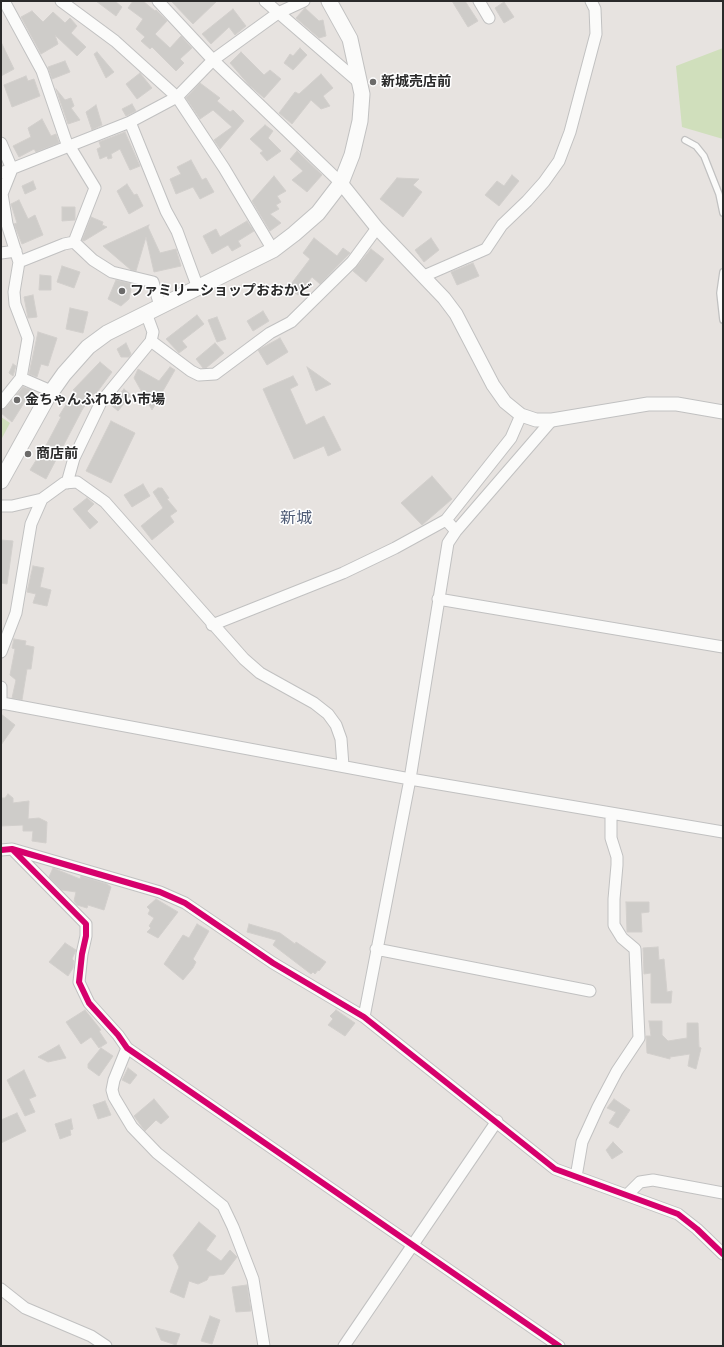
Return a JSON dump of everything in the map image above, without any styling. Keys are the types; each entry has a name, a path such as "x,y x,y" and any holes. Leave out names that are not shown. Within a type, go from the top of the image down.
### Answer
{"main road":[{"path":"1,481 51,391 88,347 106,333 273,250 318,213 341,183 352,154 360,121 361,85 350,39 329,1"}],"street":[{"path":"4,1 42,71 69,147 95,188 74,242"},
{"path":"61,1 115,41 178,97 224,168 273,250"},
{"path":"265,1 361,85"},
{"path":"1,173 130,122 178,97 213,60 278,13 304,1"},
{"path":"479,1 489,18"},
{"path":"424,276 486,249 502,225 540,187 559,161 570,132 596,34 595,10 591,1"},
{"path":"164,3 213,60 341,183 377,228 424,276 456,314 493,385 505,402 521,415 536,420 552,420 648,404 677,404 723,412"},
{"path":"130,122 166,211 177,231 198,288"},
{"path":"1,144 12,169 2,194 7,224 18,257 14,292 15,304 28,338 21,378 1,403"},
{"path":"151,341 192,371 200,375 215,374 270,333 291,322 352,262 377,228"},
{"path":"1,253 18,257 74,242"},
{"path":"74,242 93,260 112,272 153,282 160,306"},
{"path":"67,483 74,458 100,402 151,341 153,332 146,313"},
{"path":"21,378 51,391"},
{"path":"212,625 343,573 395,548 446,520 511,438 521,415"},
{"path":"364,1017 410,779 448,543 456,531 552,420"},
{"path":"1,506 12,506 42,499 67,483 77,482 105,502 117,513 212,625 244,659 260,673 314,703 328,714 336,725 340,738 343,766"},
{"path":"1,652 16,613 31,524 42,499"},
{"path":"446,520 456,531"},
{"path":"438,599 723,647"},
{"path":"1,687 1,703 410,779 723,832"},
{"path":"576,1177 582,1142 617,1071 639,1038 635,949 622,938 614,925 617,857 611,838 611,813"},
{"path":"6,849 160,892 185,903 274,963 364,1017 497,1121 555,1169 678,1214 697,1229 723,1254"},
{"path":"6,849 86,924 86,936 82,954 79,982 89,1003 118,1035 127,1048 559,1346"},
{"path":"376,949 590,990"},
{"path":"127,1048 114,1080 112,1090 114,1097 132,1127 157,1153 223,1206 233,1227 253,1279 264,1346"},
{"path":"344,1346 497,1121"},
{"path":"627,1195 640,1182 653,1180 723,1193"},
{"path":"1,1289 24,1308 91,1336 106,1346"}],"lane":[{"path":"685,140 696,146 704,156 719,194 723,214"},
{"path":"723,272 720,293 723,320"}],"green space":[{"path":"723,48 723,139 682,127 676,66"},
{"path":"1,417 10,423 1,440"}],"building":[{"path":"96,1 115,1 122,7 116,16"},
{"path":"133,1 143,1 155,11 156,10 167,21 155,34 170,48 181,36 192,48 180,59 184,63 176,71 152,47 150,49 141,41 145,37 136,29 143,19 128,8"},
{"path":"171,1 217,1 193,24"},
{"path":"452,1 465,1 478,21 468,27"},
{"path":"504,2 514,17 504,23 495,8"},
{"path":"305,8 319,21 323,20 326,36 319,38 296,18"},
{"path":"233,9 246,26 235,35 229,27 211,44 202,34"},
{"path":"32,11 43,22 53,12 65,23 70,18 77,26 71,33 86,47 77,56 55,35 58,44 41,54 21,17"},
{"path":"1,42 14,69 1,76"},
{"path":"300,48 307,55 293,70 284,63 290,54 293,56"},
{"path":"97,52 114,72 106,78 94,54"},
{"path":"241,52 264,75 270,70 281,79 264,98 249,85 230,63"},
{"path":"65,61 70,72 52,79 48,67"},
{"path":"140,73 152,88 137,99 126,84"},
{"path":"321,74 333,88 323,96 330,106 321,109 311,100 292,124 279,113 295,92 299,94"},
{"path":"26,76 28,81 34,79 40,96 12,107 4,85"},
{"path":"200,83 220,98 217,101 230,112 233,110 244,121 220,149 214,140 232,127 213,110 200,119 186,98"},
{"path":"56,89 65,100 71,98 74,106 71,108 80,120 68,124"},
{"path":"132,104 136,111 126,116 122,109"},
{"path":"96,105 102,125 92,130 86,112"},
{"path":"42,119 51,136 56,134 59,143 36,152 34,149 19,157 13,146 31,137 28,128"},
{"path":"265,125 273,131 268,138 281,151 267,161 260,153 263,151 250,139"},
{"path":"125,132 140,166 130,170 120,149 111,154 112,158 108,159 107,156 100,159 97,149 101,147 99,142"},
{"path":"297,151 322,175 307,192 292,180 303,171 290,159"},
{"path":"191,160 202,180 206,178 214,192 200,199 193,187 176,194 170,179 181,174 177,167"},
{"path":"512,175 519,181 499,206 485,195 497,181 504,186"},
{"path":"274,176 286,191 277,196 281,202 276,205 279,209 270,214 281,223 270,231 252,201"},
{"path":"397,178 419,179 413,185 422,192 403,217 380,199"},
{"path":"33,181 36,189 25,194 22,186"},
{"path":"127,184 134,195 137,194 143,206 129,214 117,191"},
{"path":"19,200 28,219 35,215 43,235 22,244 14,224 17,223 11,204"},
{"path":"62,207 75,207 75,220 62,221"},
{"path":"91,217 103,222 102,225 107,227 84,241 82,240"},
{"path":"247,221 254,231 238,241 241,246 232,251 228,245 212,254 203,236 216,229 220,237"},
{"path":"149,225 148,227 160,253 176,249 181,266 154,272 146,237 136,271 131,270 103,246"},
{"path":"314,238 337,256 343,248 350,253 320,284 312,277 298,295 288,288 310,259 303,253"},
{"path":"431,238 439,250 424,262 415,250"},
{"path":"371,249 384,259 366,282 353,271"},
{"path":"473,263 479,276 457,285 451,272"},
{"path":"62,266 80,272 74,288 57,282"},
{"path":"40,275 51,276 51,290 39,290"},
{"name":"ファミリーショップおおかど","path":"116,280 132,284 129,299 121,306 108,299"},
{"path":"33,295 37,317 28,318 24,297"},
{"path":"70,308 88,312 83,333 66,329"},
{"path":"263,311 269,321 253,331 247,321"},
{"path":"197,315 204,324 182,341 187,347 179,353 166,339"},
{"path":"217,317 226,339 217,342 208,320"},
{"path":"38,332 57,338 48,366 41,364 37,377 29,374"},
{"path":"280,338 288,352 267,365 258,350"},
{"path":"126,343 131,354 129,357 121,357 117,349"},
{"path":"215,343 224,353 206,368 203,368 196,359"},
{"path":"100,362 112,372 95,395 93,394 82,410 46,479 30,470 40,454 41,455 61,417 59,416 75,390 73,390"},
{"path":"13,364 16,366 13,376 9,373"},
{"path":"170,367 175,370 152,410 134,378 138,369 159,381"},
{"path":"307,367 331,384 316,391"},
{"path":"293,376 298,385 290,389 306,425 324,416 341,450 328,456 324,446 294,459 263,389"},
{"name":"金ちゃんふれあい市場","path":"23,387 32,390 12,422 1,413 1,410 6,407"},
{"path":"124,389 131,395 118,411 111,405"},
{"path":"111,421 135,433 111,483 86,471"},
{"path":"432,476 452,499 422,525 401,503"},
{"path":"143,484 150,496 132,507 124,495"},
{"path":"158,488 162,488 169,498 167,499 177,511 170,516 174,522 152,540 141,526 163,508 153,492"},
{"path":"87,498 94,504 87,511 98,522 90,529 73,509"},
{"path":"1,540 13,541 7,584 1,583"},
{"path":"33,566 44,568 40,587 51,590 47,606 33,603 36,594 27,592"},
{"path":"14,639 26,641 25,645 34,647 31,669 27,669 22,700 12,698 16,680 10,675 15,649 12,648"},
{"path":"1,714 15,725 1,745"},
{"path":"8,794 13,798 13,803 29,801 28,819 39,818 47,822 46,843 32,841 33,831 23,831 23,825 1,826 1,798 5,798"},
{"path":"53,868 80,879 81,876 107,884 111,887 104,910 88,905 87,908 77,905 74,901 76,892 62,890 49,877"},
{"path":"156,899 178,912 158,938 147,932 151,928 149,926 154,918 148,914 150,910 147,907"},
{"path":"626,902 649,902 649,912 641,913 642,932 627,932"},
{"path":"197,924 209,931 193,959 196,962 193,968 183,980 164,964 183,935 189,938"},
{"path":"249,924 280,933 295,944 296,942 326,962 319,971 318,970 315,974 313,972 311,974 273,945 276,940 247,932"},
{"path":"65,943 76,950 72,959 74,961 73,968 68,976 49,962"},
{"path":"658,947 659,960 664,959 667,992 672,991 671,1003 651,1003 651,973 644,974 643,948"},
{"path":"85,1010 101,1030 99,1031 107,1043 99,1048 91,1037 81,1044 66,1022"},
{"path":"336,1010 355,1023 345,1036 328,1025 333,1019 330,1016"},
{"path":"649,1021 662,1021 662,1035 668,1041 687,1038 687,1023 698,1023 699,1047 701,1048 696,1069 688,1066 690,1054 670,1057 670,1059 647,1053 646,1036 651,1036"},
{"path":"59,1045 66,1058 48,1062 38,1057"},
{"path":"101,1048 113,1056 99,1076 88,1068 88,1064"},
{"path":"128,1068 137,1075 130,1084 122,1080"},
{"path":"24,1070 36,1096 29,1099 35,1112 25,1116 7,1080"},
{"path":"154,1099 169,1117 161,1124 156,1120 145,1131 134,1116"},
{"path":"614,1099 630,1110 618,1128 609,1123 616,1112 607,1108"},
{"path":"105,1101 111,1115 98,1119 93,1105"},
{"path":"17,1113 26,1131 1,1143 1,1120"},
{"path":"71,1119 73,1129 70,1130 71,1135 60,1139 55,1124"},
{"path":"613,1142 623,1152 612,1159 606,1150"},
{"path":"199,1222 216,1236 206,1250 221,1261 230,1250 237,1257 224,1274 209,1276 207,1280 198,1284 189,1281 184,1298 170,1292 179,1267 173,1255"},
{"path":"247,1285 251,1311 236,1312 232,1287"},
{"path":"210,1316 220,1320 212,1344 201,1341"},
{"path":"156,1328 180,1334 176,1345 161,1340"}],"cycle path":[{"path":"1,850 12,849 160,892 185,903 273,963 364,1017 555,1169 678,1214 697,1229 723,1254"},
{"path":"13,850 86,924 86,936 82,954 79,982 89,1003 118,1035 127,1048 559,1346"}],"place":[{"name":"新城売店前","path":"373,82"},
{"name":"ファミリーショップおおかど","path":"122,291"},
{"name":"金ちゃんふれあい市場","path":"17,400"},
{"name":"商店前","path":"28,454"}],"district":[{"name":"新城","path":"296,519"}]}
